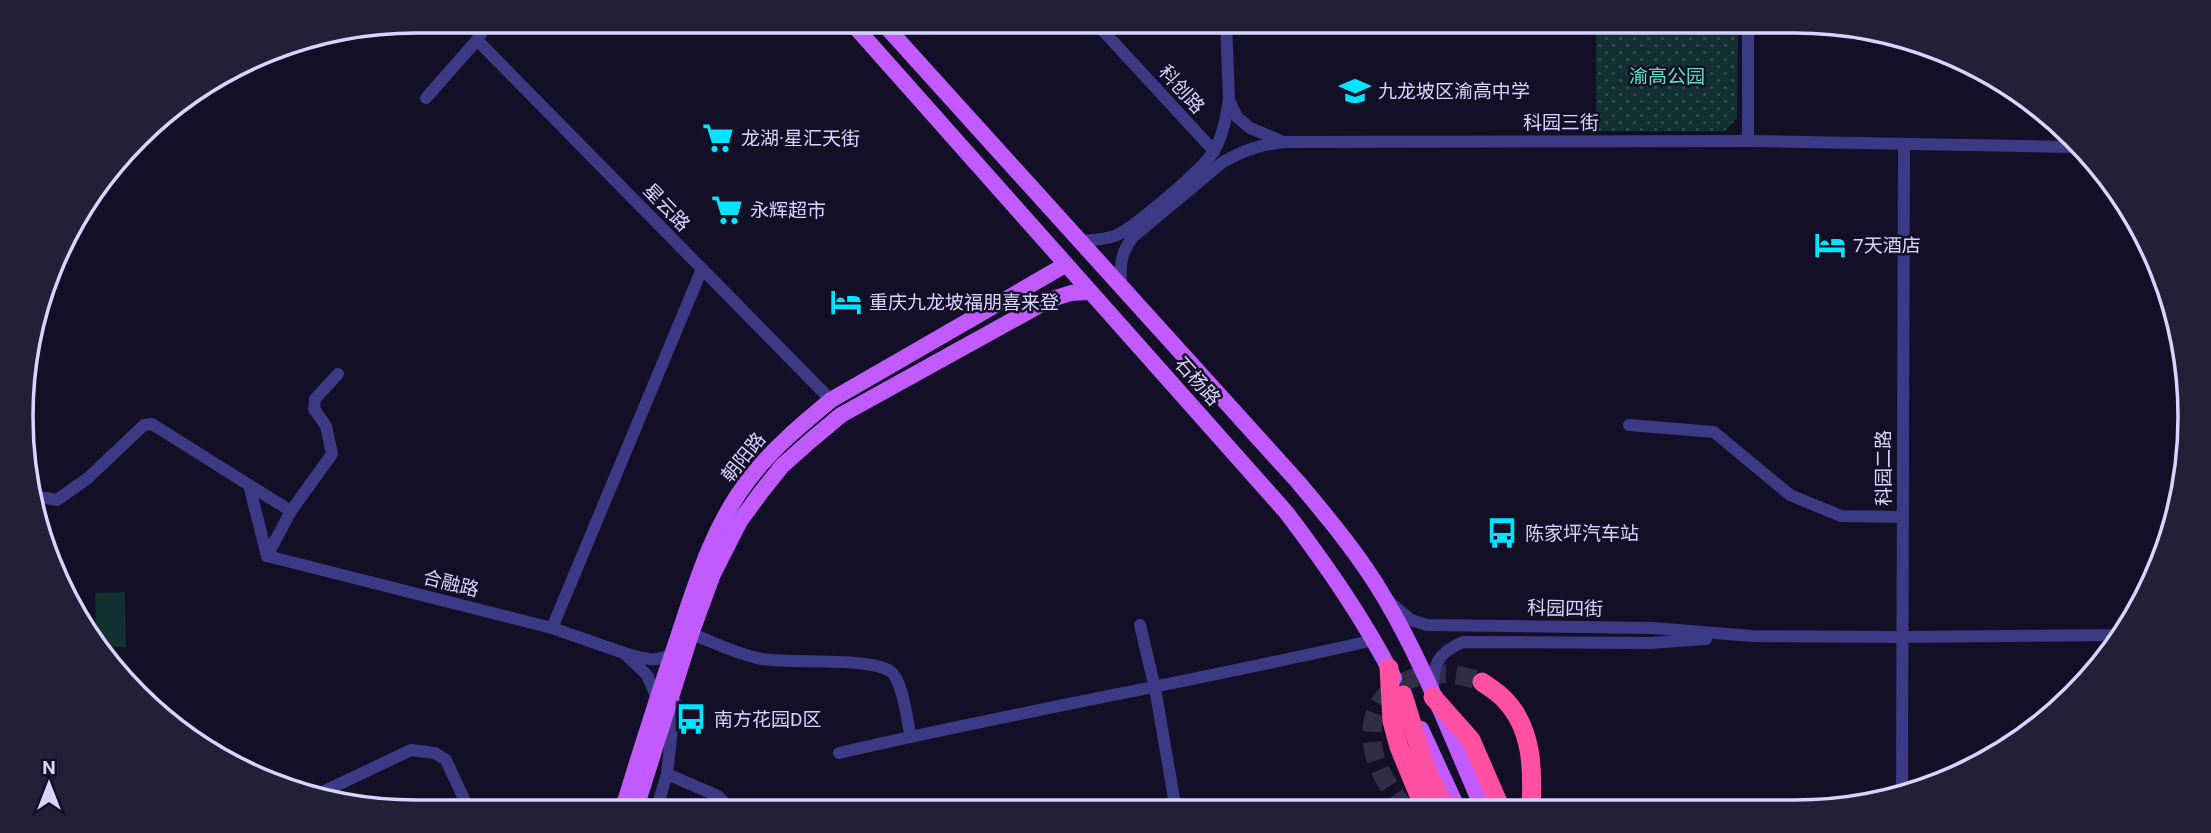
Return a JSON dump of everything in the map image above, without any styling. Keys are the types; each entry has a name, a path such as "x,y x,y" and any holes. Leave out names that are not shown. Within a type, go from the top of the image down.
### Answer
{"highway":[{"path":"1389,668 1392,721 1399,747 1421,800"},
{"path":"1482,682 1504,699 1521,722 1529,744 1533,800"},
{"path":"1403,695 1425,766 1440,800"},
{"path":"1433,697 1471,740 1497,800"}],"main road":[{"name":"石杨路","path":"861,33 1286,512 1374,640 1453,800"},
{"name":"石杨路","path":"892,33 1298,482 1354,552 1385,598 1410,644 1479,800"},
{"name":"朝阳路","path":"625,800 701,570 728,510 749,479 772,452 831,400 1065,265"},
{"name":"朝阳路","path":"638,800 713,574 726,545 782,466 841,415 1049,300 1071,293 1089,292"},
{"path":"994,307 1002,307 1007,312 1009,320 1003,326"}],"street":[{"path":"426,97 481,33"},
{"name":"科创路","path":"1105,33 1213,151"},
{"path":"1080,241 1111,237 1126,230 1202,167 1213,151 1225,123 1229,100 1226,33"},
{"path":"1748,33 1748,141"},
{"name":"星云路","path":"477,40 831,400"},
{"path":"1229,100 1237,117 1250,128 1269,138 1286,142"},
{"name":"科园三街","path":"1121,287 1122,253 1133,237 1223,162 1252,148 1286,142 1748,141 2066,147"},
{"path":"2055,147 2062,143"},
{"name":"科园二路","path":"1902,784 1904,144"},
{"path":"552,628 702,269"},
{"path":"267,556 291,510 332,454 326,426 314,409 315,399 338,374"},
{"path":"42,497 57,499 88,478 144,425 152,424 291,510"},
{"path":"1629,425 1714,432 1790,495 1841,516 1902,517"},
{"path":"249,485 267,556"},
{"name":"合融路","path":"267,556 552,628 634,658"},
{"name":"科园四街","path":"1385,598 1411,620 1427,625 1652,628 1752,636 1902,638 2109,635"},
{"path":"1140,625 1155,688 1174,800"},
{"path":"691,634 762,659 867,664 890,671 897,678 911,737"},
{"name":"科园四街","path":"1433,697 1434,668 1439,658 1445,650 1462,642 1651,643 1752,636"},
{"path":"839,753 1374,640"},
{"path":"634,658 662,659 673,653"},
{"path":"634,658 647,675 657,698"},
{"path":"659,800 667,774 678,674"},
{"path":"328,789 411,750 435,753 446,760 464,800"},
{"path":"667,774 722,800"}],"green space":[{"name":"渝高公园","path":"1738,33 1737,118 1725,131 1596,131 1596,35"},
{"path":"125,592 126,647 110,647 96,625 95,593"}],"tunnel":[{"path":"1399,800 1379,769 1374,753 1372,729 1377,709 1387,694 1402,683 1420,676 1461,676 1482,682"}],"place":[{"name":"九龙坡区渝高中学","path":"1355,91"},
{"name":"龙湖·星汇天街","path":"718,138"},
{"name":"永辉超市","path":"727,210"},
{"name":"7天酒店","path":"1830,245"},
{"name":"重庆九龙坡福朋喜来登","path":"846,302"},
{"name":"陈家坪汽车站","path":"1502,533"},
{"name":"南方花园D区","path":"691,719"}]}
